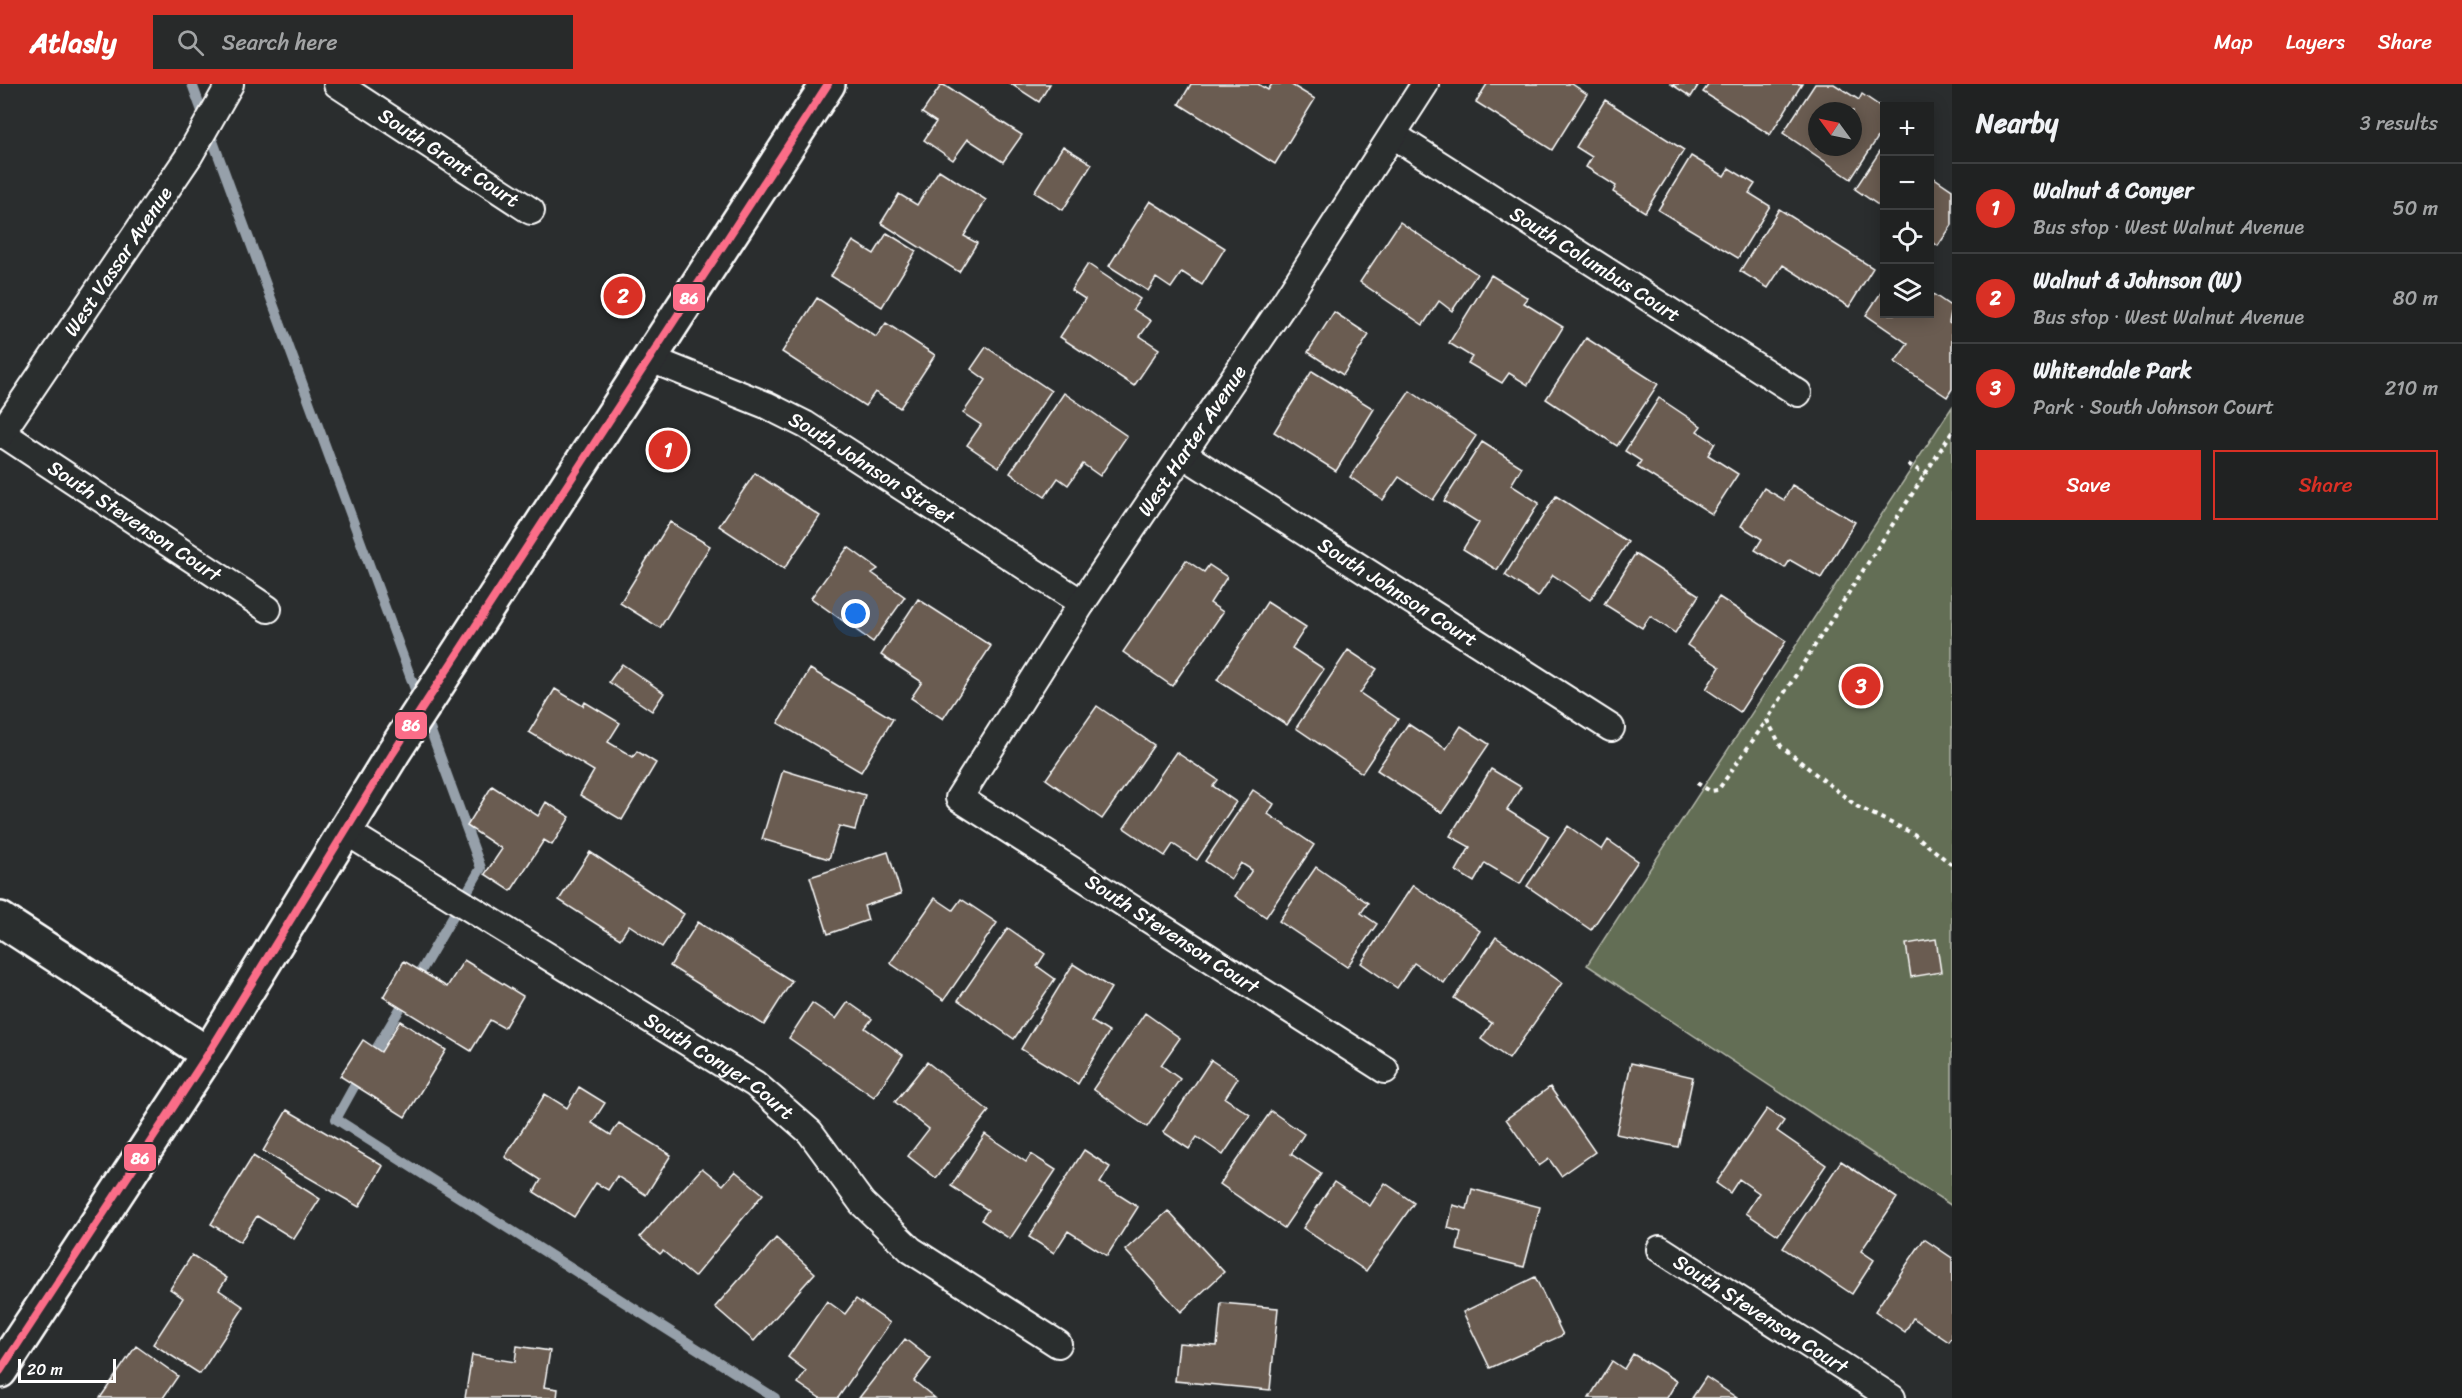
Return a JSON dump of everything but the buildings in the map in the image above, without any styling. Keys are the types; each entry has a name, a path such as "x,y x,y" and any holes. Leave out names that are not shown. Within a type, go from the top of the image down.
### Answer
{"main road":[{"path":"0,1371 208,1054 345,831 648,358 828,84"},
{"path":"0,919 208,1054"}],"street":[{"name":"West Vassar Avenue","path":"1,434 189,156 230,84"},
{"name":"South Grant Court","path":"337,84 531,211"},
{"name":"West Harter Avenue","path":"959,798 1082,603 1184,455 1425,84"},
{"name":"South Columbus Court","path":"1393,135 1798,393"},
{"name":"South Johnson Street","path":"648,358 766,405 806,425 1082,603"},
{"name":"South Stevenson Court","path":"1,434 268,609"},
{"name":"South Johnson Court","path":"1184,455 1611,728"},
{"name":"South Stevenson Court","path":"959,798 1385,1070"},
{"name":"South Conyer Court","path":"345,831 755,1084 810,1132 862,1203 910,1250 1058,1344"},
{"name":"South Stevenson Court","path":"1660,1249 1892,1398"}],"path":[{"path":"1697,783 1710,790 1718,790 1767,720 1952,432"},
{"path":"1908,464 1925,474"},
{"path":"1767,720 1781,746 1840,793 1858,807 1914,834 1952,865"}],"green space":[{"path":"1952,407 1952,1206 1587,965"}],"waterway":[{"path":"192,84 419,700"},
{"path":"414,983 481,868 425,715"},
{"path":"369,1061 407,997"},
{"path":"361,1074 336,1119 775,1398"}],"transit line":[{"name":"86","path":"0,1371 208,1054 393,753 828,84"}],"place":[{"name":"Walnut & Johnson (W)","path":"623,296"},
{"name":"Walnut & Conyer","path":"668,450"},
{"name":"Whitendale Park","path":"1861,686"}]}
